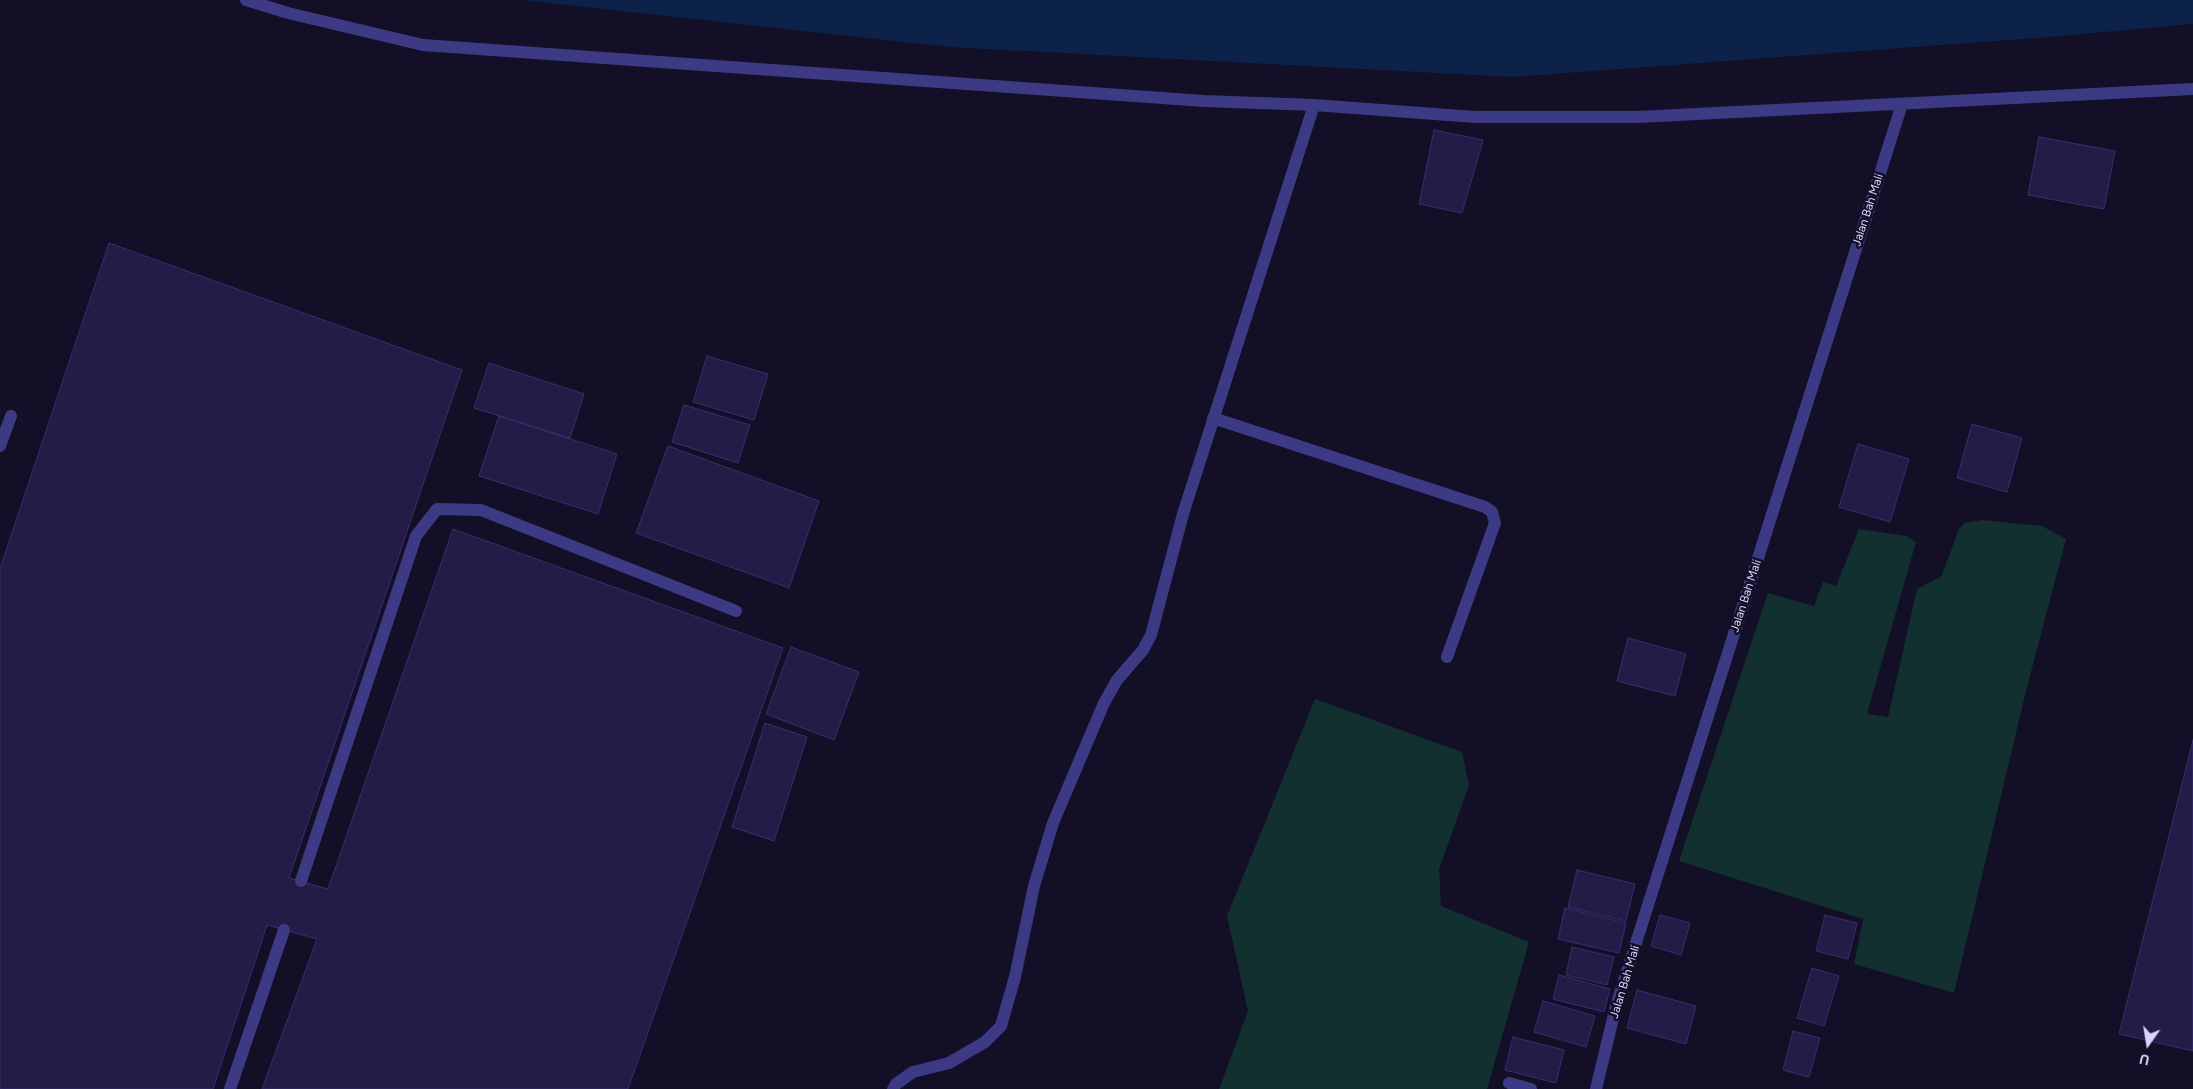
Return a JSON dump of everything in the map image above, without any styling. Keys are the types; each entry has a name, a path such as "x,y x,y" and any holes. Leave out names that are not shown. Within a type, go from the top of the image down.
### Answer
{"street":[{"path":"246,0 288,13 423,45 1194,101 1314,105 1476,116 1637,117 2193,89"},
{"name":"Jalan Bah Mali","path":"1596,1089 1616,1006 1902,104"},
{"path":"893,1089 896,1084 913,1072 949,1063 985,1042 1002,1026 1015,977 1034,886 1053,823 1104,703 1117,680 1142,650 1150,635 1183,514 1314,105"},
{"path":"0,446 10,416"},
{"path":"1213,418 1485,507 1492,512 1496,523 1448,657"},
{"path":"300,881 416,536 437,509 481,510 736,611"},
{"path":"230,1089 284,930"},
{"path":"1508,1083 1531,1089"}],"green space":[{"path":"1982,520 2042,526 2066,539 2026,691 1954,993 1854,964 1863,919 1679,861 1768,593 1814,606 1823,582 1836,586 1859,529 1906,536 1916,542 1867,714 1888,717 1917,589 1941,577 1959,529 1965,523"},
{"path":"1315,699 1462,752 1469,785 1439,869 1441,906 1529,942 1487,1089 1219,1089 1248,1011 1227,916"}],"water":[{"path":"521,0 2193,0 2193,24 2049,37 1512,77 950,47"}],"building":[{"path":"1434,130 1483,140 1462,213 1419,204"},
{"path":"2039,137 2115,151 2104,209 2028,195"},
{"path":"109,243 462,370 289,878 328,889 453,529 783,648 628,1089 262,1089 317,939 267,925 213,1089 0,1089 0,569"},
{"path":"707,356 768,374 754,420 693,402"},
{"path":"489,363 584,394 570,438 474,408"},
{"path":"684,405 750,425 738,463 672,442"},
{"path":"499,416 617,454 598,514 479,476"},
{"path":"1972,424 2022,438 2007,492 1957,478"},
{"path":"1858,444 1909,459 1890,522 1839,507"},
{"path":"668,446 819,501 789,588 636,533"},
{"path":"1628,638 1686,654 1675,696 1617,681"},
{"path":"791,647 859,672 834,740 766,714"},
{"path":"765,723 807,737 774,841 732,827"},
{"path":"2193,740 2193,1051 2119,1034"},
{"path":"1577,870 1635,884 1626,921 1568,907"},
{"path":"1565,908 1626,923 1619,953 1558,939"},
{"path":"1660,915 1690,923 1681,955 1651,946"},
{"path":"1825,915 1857,923 1848,959 1816,951"},
{"path":"1572,947 1614,957 1607,985 1566,975"},
{"path":"1812,968 1839,976 1824,1026 1797,1018"},
{"path":"1559,975 1610,989 1604,1012 1553,999"},
{"path":"1637,990 1696,1006 1686,1044 1627,1028"},
{"path":"1543,1001 1595,1016 1586,1047 1534,1032"},
{"path":"1793,1031 1820,1038 1809,1077 1783,1070"},
{"path":"1513,1037 1564,1050 1556,1083 1505,1070"}]}
